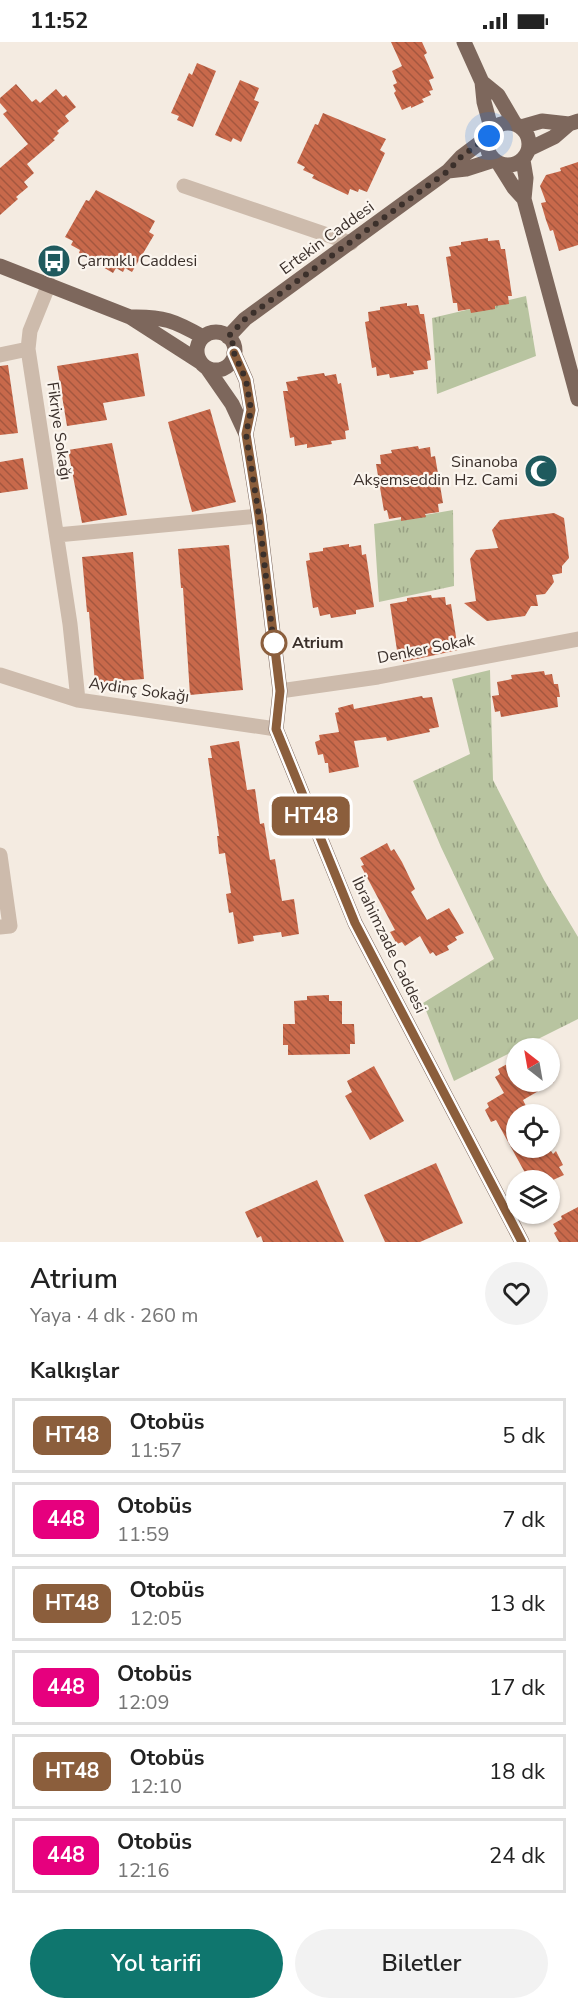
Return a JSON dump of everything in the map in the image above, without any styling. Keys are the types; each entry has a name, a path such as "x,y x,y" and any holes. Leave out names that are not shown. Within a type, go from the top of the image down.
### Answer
{"main road":[{"path":"464,42 482,82 490,133 488,149 524,199"},
{"path":"482,82 498,95 518,125 529,136 524,199 578,399"},
{"path":"490,133 502,124 518,125 543,121 573,123"},
{"path":"496,162 512,166 573,123"},
{"name":"Ertekin Caddesi","path":"228,337 245,319 448,171 490,133"},
{"name":"Ertekin Caddesi","path":"448,171 496,162"},
{"path":"0,266 130,316 203,365 215,370 224,368 231,362 234,353 233,344 228,337 220,333 211,333 203,337 198,345 197,353 203,365"},
{"path":"130,316 151,316 175,321 203,337"},
{"name":"İbrahimzade Caddesi","path":"234,353 246,380 251,410 246,434"},
{"name":"İbrahimzade Caddesi","path":"203,365 232,404 246,434 259,516 280,691 276,729 355,923 522,1242"}],"street":[{"path":"184,186 351,243"},
{"path":"0,355 28,349 30,331 49,284"},
{"name":"Fikriye Sokağı","path":"28,349 70,624 78,700"},
{"path":"57,535 259,516"},
{"name":"Denker Sokak","path":"280,691 378,677 578,639"},
{"name":"Aydinç Sokağı","path":"0,675 78,700 276,729"},
{"path":"0,855 10,926 0,927"}],"green space":[{"path":"526,296 536,356 437,394 432,318"},
{"path":"453,510 454,586 379,602 374,524"},
{"path":"490,670 493,780 544,880 578,937 578,1019 540,1038 506,1038 506,1055 454,1081 423,1003 494,959 441,847 413,781 470,754 452,679"}],"building":[{"path":"391,42 422,42 427,53 424,55 434,78 429,80 433,90 429,91 431,95 422,99 424,102 411,108 411,106 402,110 394,93 396,91 393,85 397,83 392,71 402,66"},
{"path":"197,63 216,71 193,127 177,120 179,116 171,113 189,73 192,75"},
{"path":"240,80 259,88 254,100 259,102 241,142 233,138 231,142 215,135"},
{"path":"16,84 32,102 36,99 40,103 56,89 63,97 66,95 76,107 65,116 69,121 57,131 59,133 53,139 55,140 27,164 34,173 24,182 28,187 0,215 0,168 28,144 3,114 7,111 0,103 0,98"},
{"path":"323,113 386,139 380,150 385,153 367,192 350,189 348,195 312,178 314,175 303,170 305,167 297,163 315,124 318,125"},
{"path":"578,162 578,245 559,251 541,203 546,202 540,186 546,175 561,171 560,168"},
{"path":"96,190 155,221 149,232 154,235 132,272 125,268 123,272 116,268 113,273 79,253 80,250 71,245 73,241 65,237 86,200 89,201"},
{"path":"488,238 488,241 499,240 501,249 505,249 512,296 508,296 509,304 471,313 470,309 458,311 457,303 453,303 446,257 451,256 449,247 461,245 461,242"},
{"path":"407,303 407,306 418,305 420,314 424,314 431,360 427,361 428,369 390,378 389,374 377,376 376,367 372,368 365,322 369,321 368,312 380,310 380,307"},
{"path":"138,353 145,396 103,403 107,420 67,426 57,366"},
{"path":"8,365 18,433 0,435 0,366"},
{"path":"324,373 325,376 336,374 338,384 341,383 349,430 345,431 346,439 307,448 307,444 295,446 294,437 290,438 283,391 288,391 286,382 298,380 297,377"},
{"path":"210,409 236,502 192,512 168,422"},
{"path":"112,443 127,515 82,523 68,450"},
{"path":"418,446 419,449 430,447 431,457 435,456 443,503 438,504 439,512 425,514 426,517 401,521 401,517 389,519 387,510 384,511 376,464 381,464 380,455 392,453 391,450"},
{"path":"23,458 28,489 0,493 0,462"},
{"path":"554,513 564,518 569,558 562,566 562,573 552,575 554,582 545,594 536,595 538,606 531,606 525,616 487,621 464,603 476,601 470,559 476,550 498,548 492,530 500,520"},
{"path":"349,544 349,547 361,545 362,555 366,554 374,607 356,610 356,614 331,618 330,614 320,616 318,607 313,608 306,561 310,560 309,553 323,551 323,548"},
{"path":"229,545 243,690 190,695 178,549"},
{"path":"133,552 144,679 95,683 82,557"},
{"path":"431,595 432,598 445,597 446,605 451,604 458,650 403,662 403,657 398,657 390,604 407,601 407,598"},
{"path":"544,671 545,675 552,674 554,684 558,684 560,697 557,697 558,707 501,717 500,711 495,712 492,696 499,695 497,682 512,679 511,675"},
{"path":"422,696 423,698 432,697 439,727 429,729 430,732 387,741 386,737 354,741 359,767 329,773 328,763 325,763 323,754 318,755 315,742 320,740 319,735 339,732 335,713 339,712 338,708 353,704 354,709"},
{"path":"239,741 247,790 255,789 260,824 264,823 270,860 275,859 282,901 294,899 299,934 282,937 281,932 253,936 254,941 238,944 233,912 229,913 226,894 231,893 225,853 219,854 217,836 219,836 208,758 212,758 210,746"},
{"path":"387,843 391,851 394,849 402,862 415,889 411,892 427,920 449,908 464,933 455,937 457,940 447,946 449,950 436,956 433,952 430,954 420,936 405,946 402,942 397,944 390,932 395,930 361,866 364,865 360,858"},
{"path":"329,995 329,1001 342,1001 342,1024 354,1024 355,1044 350,1044 350,1054 288,1055 288,1045 283,1045 283,1024 295,1024 294,1001 307,1000 307,996"},
{"path":"506,1065 506,1092 537,1092 523,1100 525,1104 506,1104 506,1138 496,1120 491,1122 485,1110 489,1107 487,1103 504,1093 495,1077 500,1074 498,1069"},
{"path":"374,1066 404,1121 370,1140 345,1096 352,1092 347,1081"},
{"path":"517,1158 560,1158 563,1165 559,1167 564,1175 560,1177 560,1170 524,1170"},
{"path":"436,1163 463,1223 420,1242 385,1242 364,1195"},
{"path":"317,1180 344,1242 263,1242 261,1236 257,1238 245,1212"},
{"path":"578,1207 578,1242 559,1242 554,1233 557,1231 553,1224 560,1224 561,1216"}],"bus line":[{"name":"HT48","path":"234,353 246,380 251,410 246,434 259,516 280,691 276,729 355,923 522,1242"}],"place":[{"name":"Çarmıklı Caddesi","path":"54,261"},
{"name":"Sinanoba Akşemseddin Hz. Cami","path":"541,471"},
{"name":"Atrium","path":"274,643"}],"route":[{"path":"274,643 274,647 259,516 246,434 251,410 246,380 234,353 233,344 228,337 245,319 448,171 461,157 489,136"}]}
